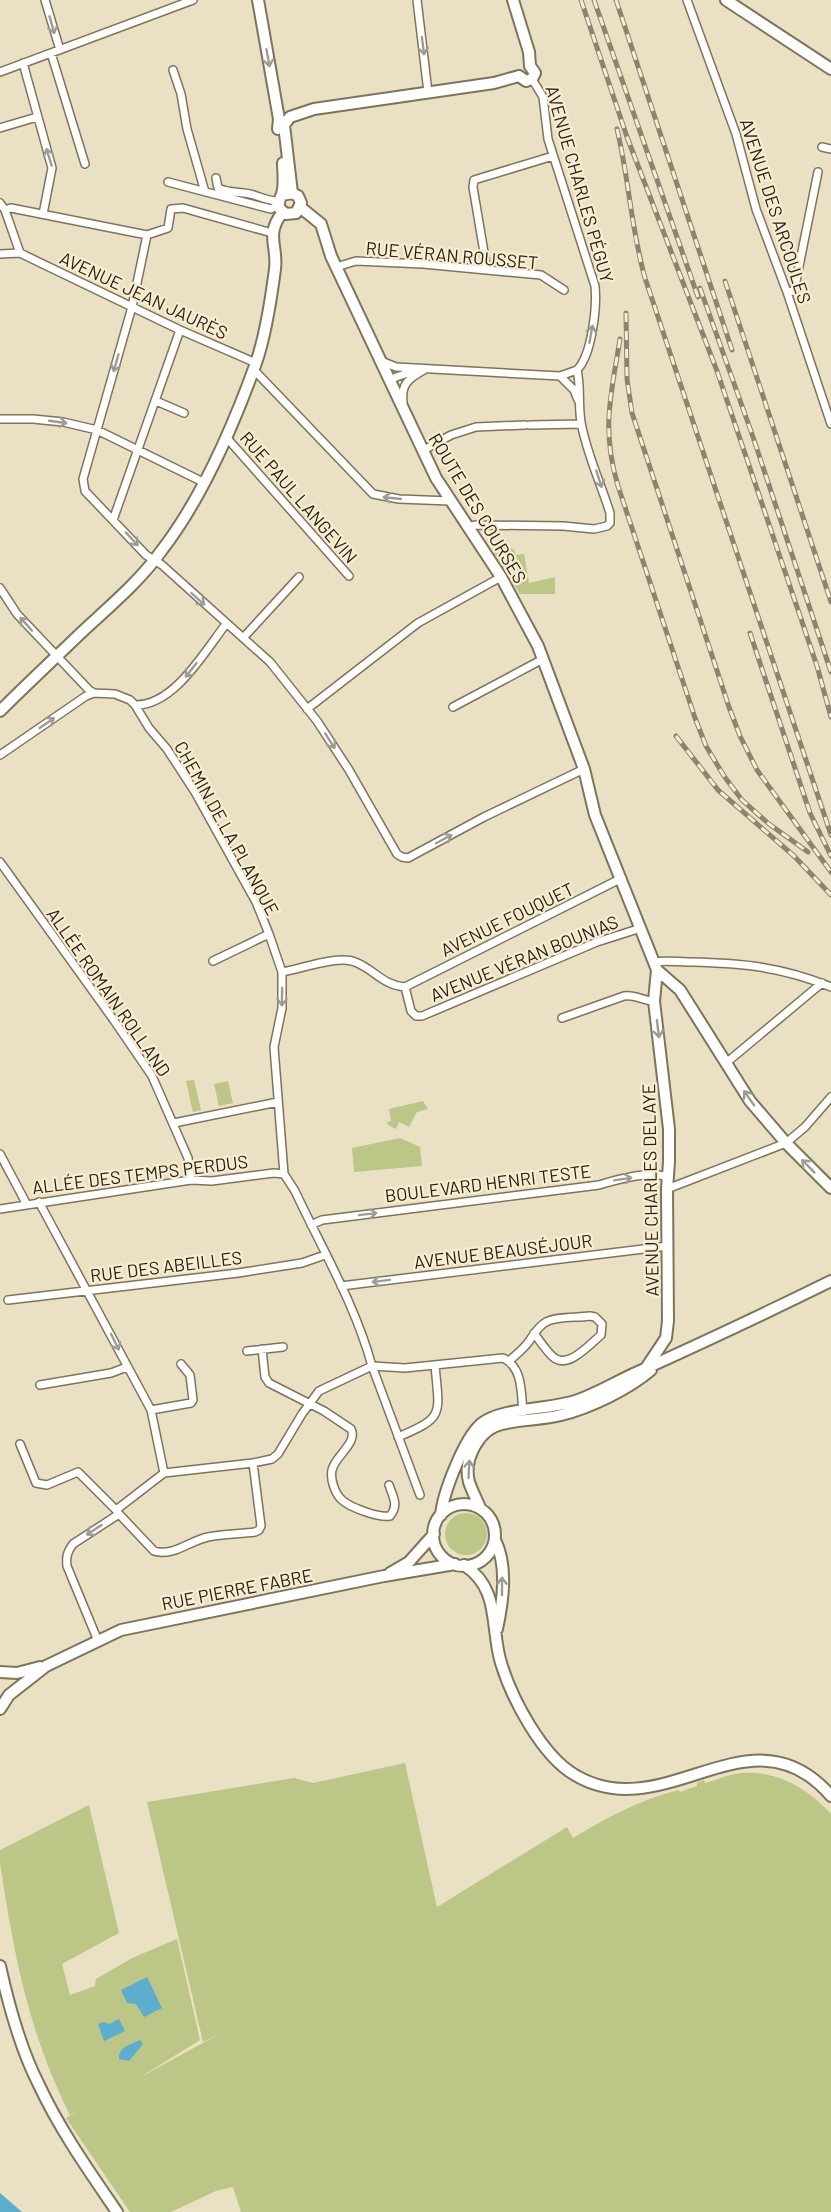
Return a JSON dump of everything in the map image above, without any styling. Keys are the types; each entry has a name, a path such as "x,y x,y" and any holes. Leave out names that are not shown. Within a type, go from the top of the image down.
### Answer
{"street":[{"path":"45,0 60,50"},
{"path":"0,72 193,0"},
{"path":"258,0 283,119"},
{"path":"417,0 428,92"},
{"path":"507,0 524,48 527,66"},
{"path":"513,0 529,52 527,66"},
{"name":"AVENUE DES ARCOULES","path":"687,0 736,134 756,209 787,292 831,424"},
{"path":"691,9 693,0"},
{"path":"726,0 831,69"},
{"path":"51,53 85,164"},
{"path":"23,63 52,168 43,214"},
{"path":"519,76 520,69 527,66"},
{"path":"519,76 526,81 532,79 534,70 527,66"},
{"path":"172,70 181,94 187,129 205,192"},
{"path":"0,711 111,605 170,541 226,437 254,366 263,336 276,268 273,233 283,201 284,178 278,129 283,119 290,111 502,82 519,76"},
{"name":"AVENUE CHARLES PÉGUY","path":"467,527 476,525 553,526 594,529 610,523 610,513 581,424 579,403 580,386 577,370 586,360 595,305 595,286 548,139 543,97 532,79"},
{"path":"0,128 37,117"},
{"path":"822,147 831,149"},
{"path":"487,270 473,183 477,179 553,156"},
{"path":"787,292 794,291 818,172"},
{"path":"216,178 219,189 224,191 253,194 265,201 283,201"},
{"path":"168,182 271,209 283,201"},
{"name":"ROUTE DES COURSES","path":"283,201 300,200 300,207 321,224 330,256 423,451 450,501 518,606 543,659 584,769 595,815 622,878 655,966"},
{"path":"283,201 293,214 300,207"},
{"path":"0,203 5,210 20,253 0,254"},
{"path":"5,210 11,208 147,236 168,228 171,209 183,208 273,233"},
{"path":"147,236 132,307 83,479 85,491 146,555 270,662 307,709 349,770 397,854 402,857 408,858 484,817 584,769"},
{"name":"AVENUE JEAN JAURÈS","path":"20,253 254,366"},
{"name":"RUE VÉRAN ROUSSET","path":"336,267 356,261 541,275 564,290"},
{"path":"113,520 180,330"},
{"path":"380,361 396,367 560,376 577,370"},
{"path":"254,366 373,494 399,499 450,501"},
{"path":"389,382 422,369"},
{"path":"403,411 402,391 407,382 422,369"},
{"name":"AVENUE CHARLES PÉGUY","path":"560,376 574,390 579,403"},
{"path":"156,401 184,413"},
{"path":"0,419 63,422 97,429 203,482"},
{"path":"423,451 452,435 476,427 581,424"},
{"name":"RUE PAUL LANGEVIN","path":"226,437 349,576"},
{"path":"243,638 299,577"},
{"path":"307,709 418,624 501,578"},
{"path":"0,588 17,614 56,657 94,693"},
{"path":"0,755 86,696 94,693 115,694 135,705 151,703 174,689 183,680 226,624"},
{"path":"453,706 543,659"},
{"name":"CHEMIN DE LA PLANQUE","path":"135,705 195,792 256,902 282,972 282,1008 274,1047 284,1174"},
{"name":"ALLÉE ROMAIN ROLLAND","path":"0,862 135,1051 155,1083 188,1158 191,1180"},
{"name":"AVENUE FOUQUET","path":"405,987 622,878"},
{"name":"AVENUE VÉRAN BOUNIAS","path":"405,987 413,1015 422,1016 597,942 641,928"},
{"path":"213,961 268,934"},
{"path":"282,972 345,959 359,963 380,979 405,987"},
{"path":"655,966 711,963 766,967 806,976 831,987"},
{"path":"655,966 671,984 680,990 750,1101 786,1143 831,1188"},
{"name":"AVENUE CHARLES DELAYE","path":"646,1368 666,1338 668,1321 669,1129 654,996 655,966"},
{"path":"726,1063 822,983"},
{"path":"562,1018 631,994 641,1000 654,996 662,986 671,984"},
{"path":"668,1184 786,1143 831,1097"},
{"path":"174,1123 278,1102"},
{"path":"0,1154 26,1203"},
{"name":"ALLÉE DES TEMPS PERDUS","path":"0,1209 26,1203 191,1180 212,1181 274,1173 284,1174"},
{"path":"284,1174 290,1180 363,1335 372,1366 420,1495"},
{"name":"BOULEVARD HENRI TESTE","path":"311,1225 322,1220 599,1185 616,1179 646,1175 660,1174 668,1184"},
{"path":"39,1202 151,1410 164,1473"},
{"name":"AVENUE BEAUSÉJOUR","path":"341,1286 668,1246"},
{"name":"RUE DES ABEILLES","path":"8,1300 302,1263 326,1255"},
{"path":"831,1281 674,1357 577,1400 553,1407 494,1417 481,1424 472,1435 458,1461 434,1534 440,1553 479,1576 485,1584 497,1632 504,1674 529,1722 557,1760 574,1775 586,1781 621,1790 641,1789 742,1761 757,1760 783,1763 794,1768 808,1775 831,1796"},
{"path":"509,1361 522,1350 534,1333 548,1321 590,1316 600,1320 603,1330 601,1335 573,1358 565,1360 553,1357 534,1333"},
{"name":"AVENUE CHARLES DELAYE","path":"666,1338 674,1357"},
{"path":"247,1351 283,1347"},
{"path":"262,1349 265,1377 269,1383 324,1411 353,1432 352,1438 332,1468 336,1493 341,1500 382,1518 390,1516 395,1508 395,1500 389,1485"},
{"path":"98,1641 67,1566 66,1558 73,1544 118,1512 164,1473 272,1459 278,1454 309,1404 325,1387 372,1366 405,1368 498,1357 509,1361 517,1368 522,1416 495,1422 483,1432 474,1447 468,1469 469,1482 480,1508 490,1518 495,1540 491,1550 484,1558 475,1564 460,1565"},
{"path":"151,1410 191,1403 193,1400 190,1375 181,1364"},
{"path":"483,1432 498,1424 563,1415 585,1407 633,1384 658,1364"},
{"path":"398,1437 429,1423 436,1412 438,1400 435,1365"},
{"path":"40,1385 111,1373 127,1367"},
{"path":"20,1444 36,1483 47,1485 78,1472 154,1551 160,1553 170,1552 207,1538 259,1530 261,1526 253,1463"},
{"path":"441,1515 455,1506 472,1505 480,1508"},
{"name":"RUE PIERRE FABRE","path":"384,1576 409,1562 434,1534"},
{"path":"495,1540 503,1579 502,1606 497,1632"},
{"name":"RUE PIERRE FABRE","path":"46,1666 121,1630 384,1576 460,1565"},
{"path":"0,1672 17,1673 46,1666"},
{"path":"0,1709 5,1697 46,1666"},
{"path":"0,1966 21,2041 39,2085 73,2145 117,2212"}],"green space":[{"path":"509,547 516,555 524,554 529,583 555,577 555,594 520,594 494,553 500,548"},
{"path":"194,1080 201,1110 193,1112 186,1081"},
{"path":"228,1081 233,1103 219,1106 214,1084"},
{"path":"423,1101 428,1109 417,1112 409,1127 399,1122 396,1129 388,1125 387,1122 391,1121 389,1109"},
{"path":"400,1138 420,1147 422,1166 354,1172 352,1148"},
{"path":"466,1513 481,1519 487,1534 481,1549 466,1555 451,1549 445,1534 451,1519"},
{"path":"405,1763 437,1907 567,1827 573,1838 637,1804 664,1794 679,1790 680,1792 697,1786 697,1783 704,1780 705,1783 741,1773 767,1774 801,1789 831,1814 831,2212 241,2212 233,2187 216,2191 171,2212 130,2212 66,2118 78,2111 70,2115 43,2053 33,2023 17,1961 0,1863 0,1850 89,1805 119,1933 62,1964 70,1995 95,1986 96,1979 132,1958 177,1939 200,2040 139,2078 223,2032 203,2042 147,1802 294,1778 313,1783"}],"water":[{"path":"147,1977 162,2008 144,2017 136,2004 127,2003 121,1990"},
{"path":"119,2019 125,2031 104,2041 98,2024 104,2022 109,2024"},
{"path":"140,2040 143,2044 129,2061 119,2059 123,2049"},
{"path":"0,2193 22,2212 0,2212"}],"railway":[{"path":"581,0 627,137 717,371 817,666 831,717"},
{"path":"594,0 698,297"},
{"path":"616,0 732,350"},
{"path":"617,129 636,241 645,278 831,835"},
{"path":"725,281 831,602"},
{"path":"700,288 752,434 831,672"},
{"path":"626,313 627,379 632,413 729,707 757,770 831,872"},
{"path":"620,339 609,412 613,466 695,718 706,746 742,800 769,824 808,852"},
{"path":"750,633 810,813 831,856"},
{"path":"676,736 718,790 794,856 831,895"}]}
